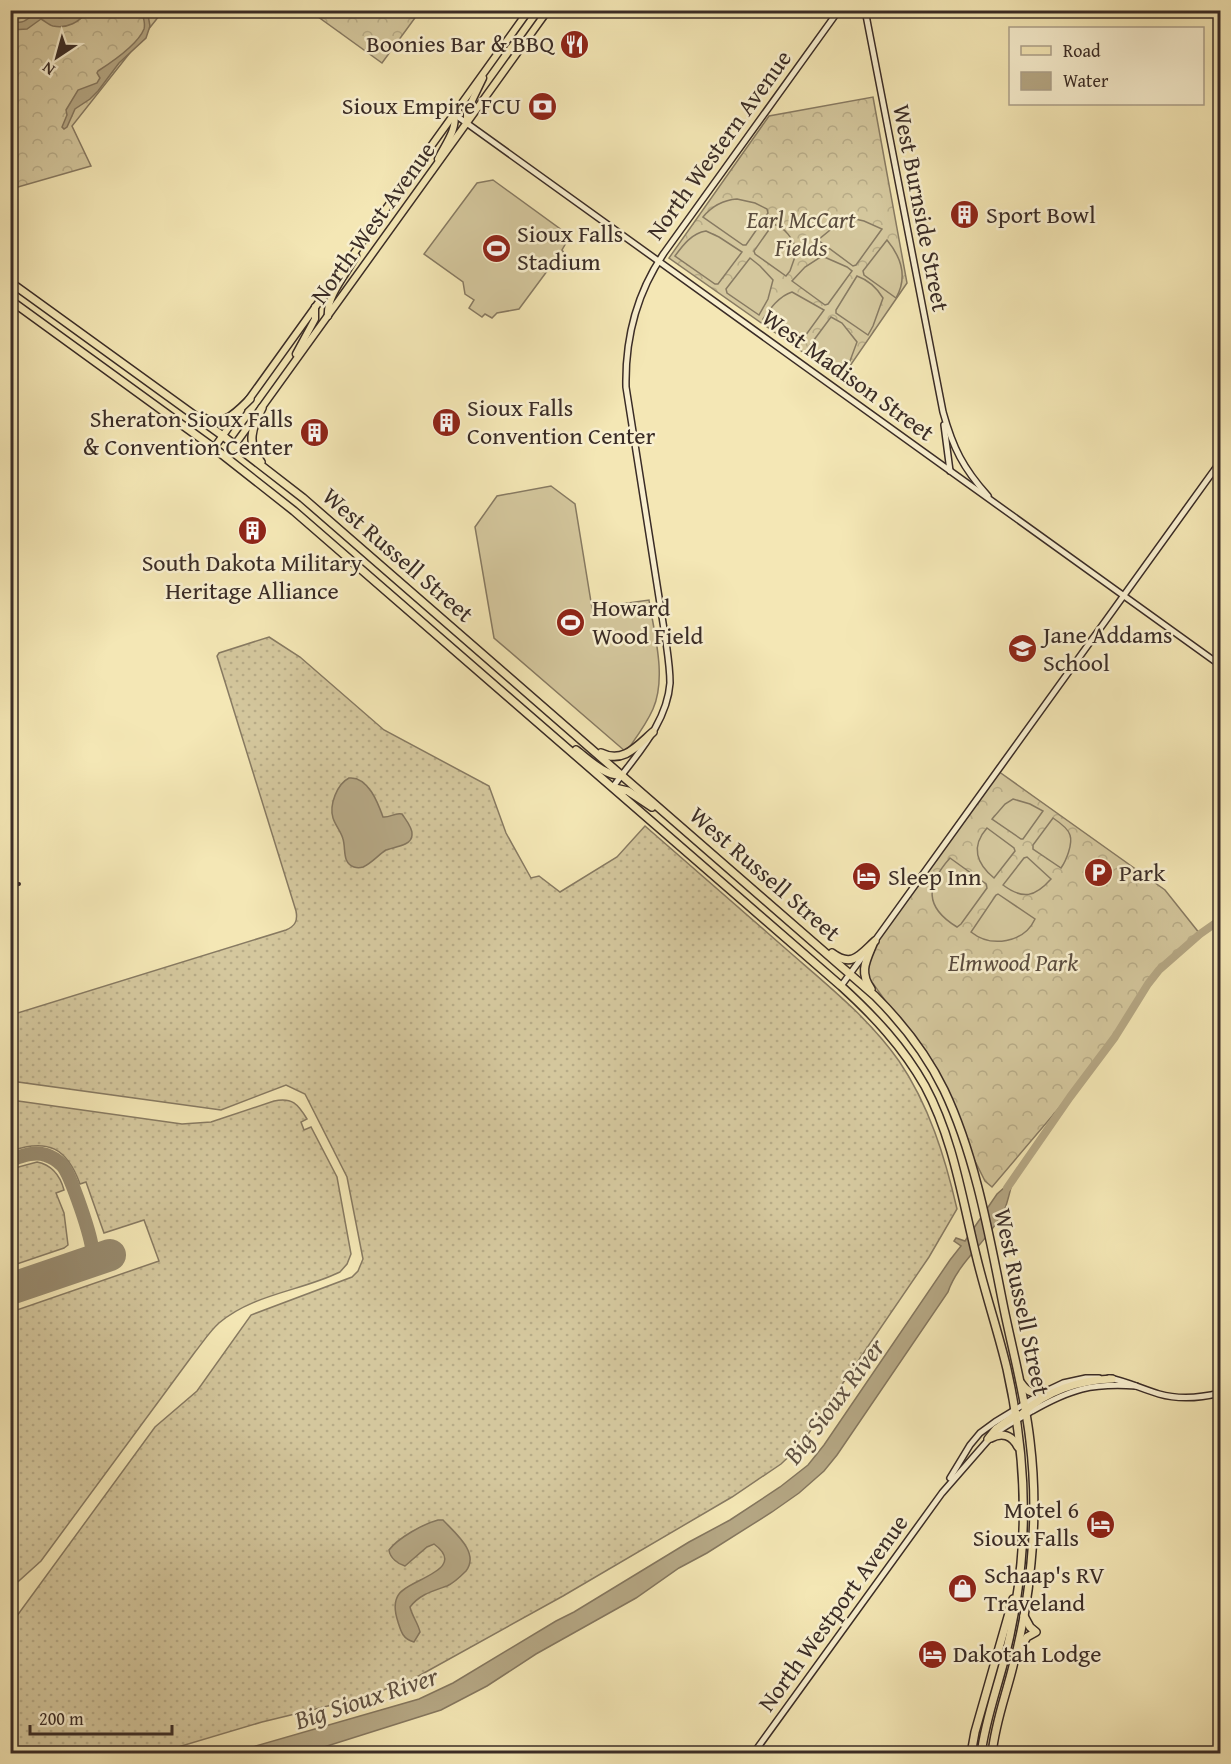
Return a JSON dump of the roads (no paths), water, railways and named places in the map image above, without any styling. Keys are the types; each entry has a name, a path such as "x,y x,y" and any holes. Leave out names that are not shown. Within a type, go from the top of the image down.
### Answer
{"highway":[{"name":"West Russell Street","path":"10,282 223,436 329,520 850,974 882,1003 916,1042 938,1079 960,1131 977,1185 993,1251 1025,1410 1033,1468 1032,1557 1024,1616 997,1723 992,1754"},
{"name":"West Russell Street","path":"10,300 214,448 320,532 841,986 873,1015 907,1058 925,1087 945,1132 1005,1359 1016,1415 1023,1513 1021,1564 1012,1623 986,1723 981,1754"},
{"path":"175,401 201,417 213,421 227,419 250,399"},
{"path":"262,408 253,429 252,445 258,459 268,471"},
{"path":"577,736 603,754 618,757 629,753 653,732"},
{"path":"551,734 608,773 616,776 622,775"},
{"path":"613,788 628,791 675,821"},
{"path":"807,936 836,956 846,960 858,956 875,941"},
{"path":"875,941 866,962 864,976 882,1003"},
{"path":"1017,1371 1025,1389 1032,1393 1044,1392"},
{"path":"988,1439 1016,1415 1055,1391 1088,1381 1112,1379"},
{"path":"988,1439 998,1435 1008,1436 1014,1440 1019,1450"},
{"path":"971,1754 1021,1564"},
{"path":"1015,1659 1027,1637 1036,1632 1024,1616"}],"main road":[{"name":"North West Avenue","path":"214,448 529,10"},
{"name":"North West Avenue","path":"226,457 548,10"},
{"name":"North Western Avenue","path":"613,788 653,732 665,707 670,673 628,404 626,361 635,311 646,282 658,261 839,10"},
{"name":"West Burnside Street","path":"865,10 943,412 950,471"},
{"path":"467,124 467,111 485,72"},
{"path":"435,169 454,126 456,119 454,114"},
{"name":"West Madison Street","path":"454,114 1221,665"},
{"path":"328,316 330,298 355,260 364,239"},
{"path":"293,363 315,320 315,307"},
{"name":"West Burnside Street","path":"943,412 959,458 974,480 998,506"},
{"path":"841,986 1221,462"},
{"path":"1025,1410 1044,1392 1063,1383 1097,1377 1112,1379 1166,1396 1183,1398 1221,1393"},
{"path":"1025,1410 1080,1388 1099,1385 1136,1386"},
{"name":"North Westport Avenue","path":"942,1493 975,1438 987,1427 1016,1415"},
{"name":"North Westport Avenue","path":"756,1753 942,1493 988,1439"}],"water":[{"path":"142,10 181,11 149,13 150,26 146,38 119,63 90,99 75,109 64,129 62,127 67,115 66,110 78,90 97,83 100,78 98,71 124,52 141,35 144,29"},
{"path":"78,11 87,11 77,21 68,25 53,26 41,19 27,29 11,30 11,20 22,22 36,12 47,13 59,18 70,16"},
{"path":"349,778 362,781 367,786 383,817 402,814 412,832 409,842 386,850 360,868 348,862 343,839 332,813 333,801 338,790"},
{"path":"1013,1180 998,1222 959,1271 948,1292 837,1455 824,1471 799,1493 707,1553 679,1568 636,1598 536,1654 487,1686 441,1710 305,1753 228,1754 419,1699 453,1683 689,1542 730,1520 780,1487 808,1465 824,1445 961,1246 954,1241 956,1238 965,1241 997,1194"},
{"path":"443,1520 459,1537 468,1550 470,1564 455,1582 422,1596 410,1607 420,1632 414,1642 407,1639 401,1632 396,1615 396,1600 405,1589 441,1567 445,1561 443,1553 434,1544 427,1547 405,1566 391,1556 389,1550 411,1532"}],"waterway":[{"name":"Big Sioux River","path":"1007,1188 1115,1037 1159,970 1200,934 1220,920"},
{"path":"410,1750 415,1754"}],"railway":[{"path":"10,885 19,884"}],"place":[{"name":"Boonies Bar & BBQ","path":"575,44"},
{"name":"Sioux Empire FCU","path":"542,106"},
{"name":"Sport Bowl","path":"965,215"},
{"name":"Sioux Falls Stadium","path":"496,248"},
{"name":"Sioux Falls Convention Center","path":"446,422"},
{"name":"Sheraton Sioux Falls & Convention Center","path":"314,433"},
{"name":"South Dakota Military Heritage Alliance","path":"252,530"},
{"name":"Howard Wood Field","path":"571,622"},
{"name":"Jane Addams School","path":"1022,649"},
{"name":"Park","path":"1098,873"},
{"name":"Sleep Inn","path":"867,877"},
{"name":"Motel 6 Sioux Falls","path":"1100,1524"},
{"name":"Schaap's RV Traveland","path":"963,1589"},
{"name":"Dakotah Lodge","path":"932,1654"}],"park label":[{"name":"Earl McCart Fields","path":"801,234"},
{"name":"Elmwood Park","path":"1013,963"}]}
